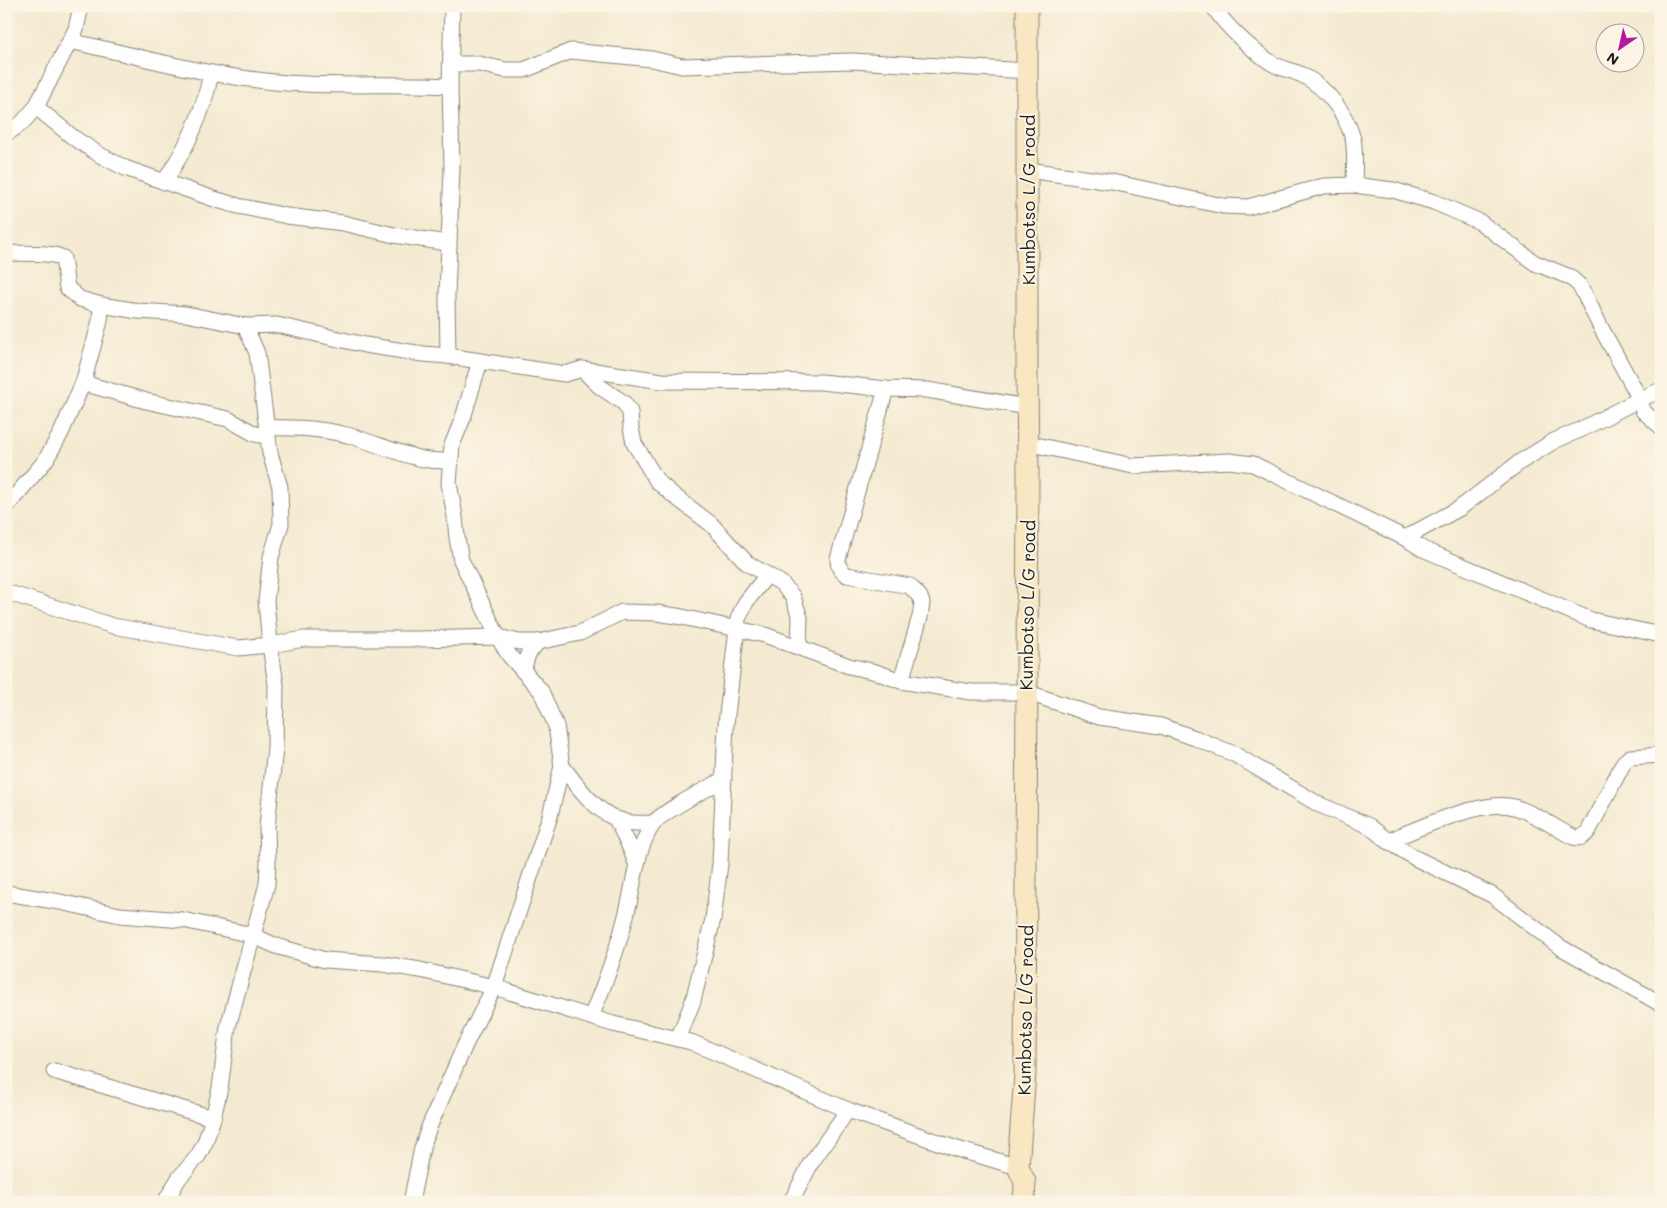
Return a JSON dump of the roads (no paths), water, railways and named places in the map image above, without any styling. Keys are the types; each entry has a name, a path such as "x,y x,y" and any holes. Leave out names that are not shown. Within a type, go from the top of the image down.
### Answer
{"main road":[{"name":"Kumbotso L/G road","path":"1024,1202 1024,1182 1018,1167 1025,1074 1028,6"}],"street":[{"path":"6,134 22,123 36,107 76,29 82,6"},
{"path":"448,356 448,243 452,168 450,64 452,6"},
{"path":"1213,6 1232,29 1271,63 1317,83 1332,100 1346,120 1354,141 1354,185"},
{"path":"70,41 211,73 287,83 450,86"},
{"path":"450,64 479,64 515,71 534,67 571,51 652,60 682,66 852,61 1028,70"},
{"path":"164,182 181,156 201,115 211,73"},
{"path":"36,107 74,138 100,155 125,168 164,182 248,208 287,216 343,223 394,235 448,243"},
{"path":"1028,170 1112,182 1223,206 1248,207 1324,186 1354,185 1393,190 1434,202 1461,213 1480,222 1536,264 1570,277 1584,293 1640,399 1643,411 1661,428"},
{"path":"6,253 51,255 63,258 67,288 72,294 80,298 101,304 138,311 186,314 244,326 277,325 365,345 423,354 480,360 565,374 582,369 662,381 821,382 886,389 927,390 1027,407"},
{"path":"6,507 45,462 61,433 83,383 100,321 101,304"},
{"path":"165,1202 179,1178 198,1156 205,1143 220,1088 228,1027 267,884 267,827 275,748 276,686 266,601 271,557 280,524 281,500 280,487 270,453 257,352 244,326"},
{"path":"411,1202 422,1148 429,1127 464,1045 494,987 550,816 562,766 556,726 541,691 523,671 498,637 461,560 449,483 450,461 452,445 463,418 480,360"},
{"path":"582,369 599,386 624,403 630,412 634,443 657,481 711,524 747,563 781,583 793,597 800,618 799,647"},
{"path":"83,383 146,401 228,419 255,434 297,427 322,430 352,436 426,460 450,461"},
{"path":"886,389 838,559 838,567 847,575 910,586 920,596 922,603 920,617 901,681"},
{"path":"1405,538 1460,508 1520,462 1554,441 1661,390"},
{"path":"1027,443 1133,466 1229,461 1253,464 1405,538 1423,549 1591,620 1661,635"},
{"path":"678,1039 693,1002 713,919 720,864 726,724 738,619 741,611 767,575"},
{"path":"6,592 113,626 238,648 270,645 304,638 418,639 498,637 519,642 538,642 580,633 622,612 657,613 765,635 849,666 876,672 901,681 971,692 1026,692 1099,717 1161,726 1234,754 1318,804 1369,826 1415,858 1492,895 1560,947 1661,1004"},
{"path":"523,671 528,654 538,642"},
{"path":"1388,841 1474,809 1505,805 1522,810 1580,839 1590,830 1624,762 1630,758 1661,755"},
{"path":"562,766 582,792 597,807 616,819 628,822 654,823"},
{"path":"591,1017 614,960 628,910 636,863 654,823 675,807 724,779"},
{"path":"616,819 636,863"},
{"path":"7,894 60,902 120,916 183,920 252,935 276,946 325,960 383,964 420,970 494,987 591,1017 691,1042 848,1110 957,1149 1018,1167"},
{"path":"54,1071 213,1118"},
{"path":"791,1202 811,1163 848,1110"}]}
